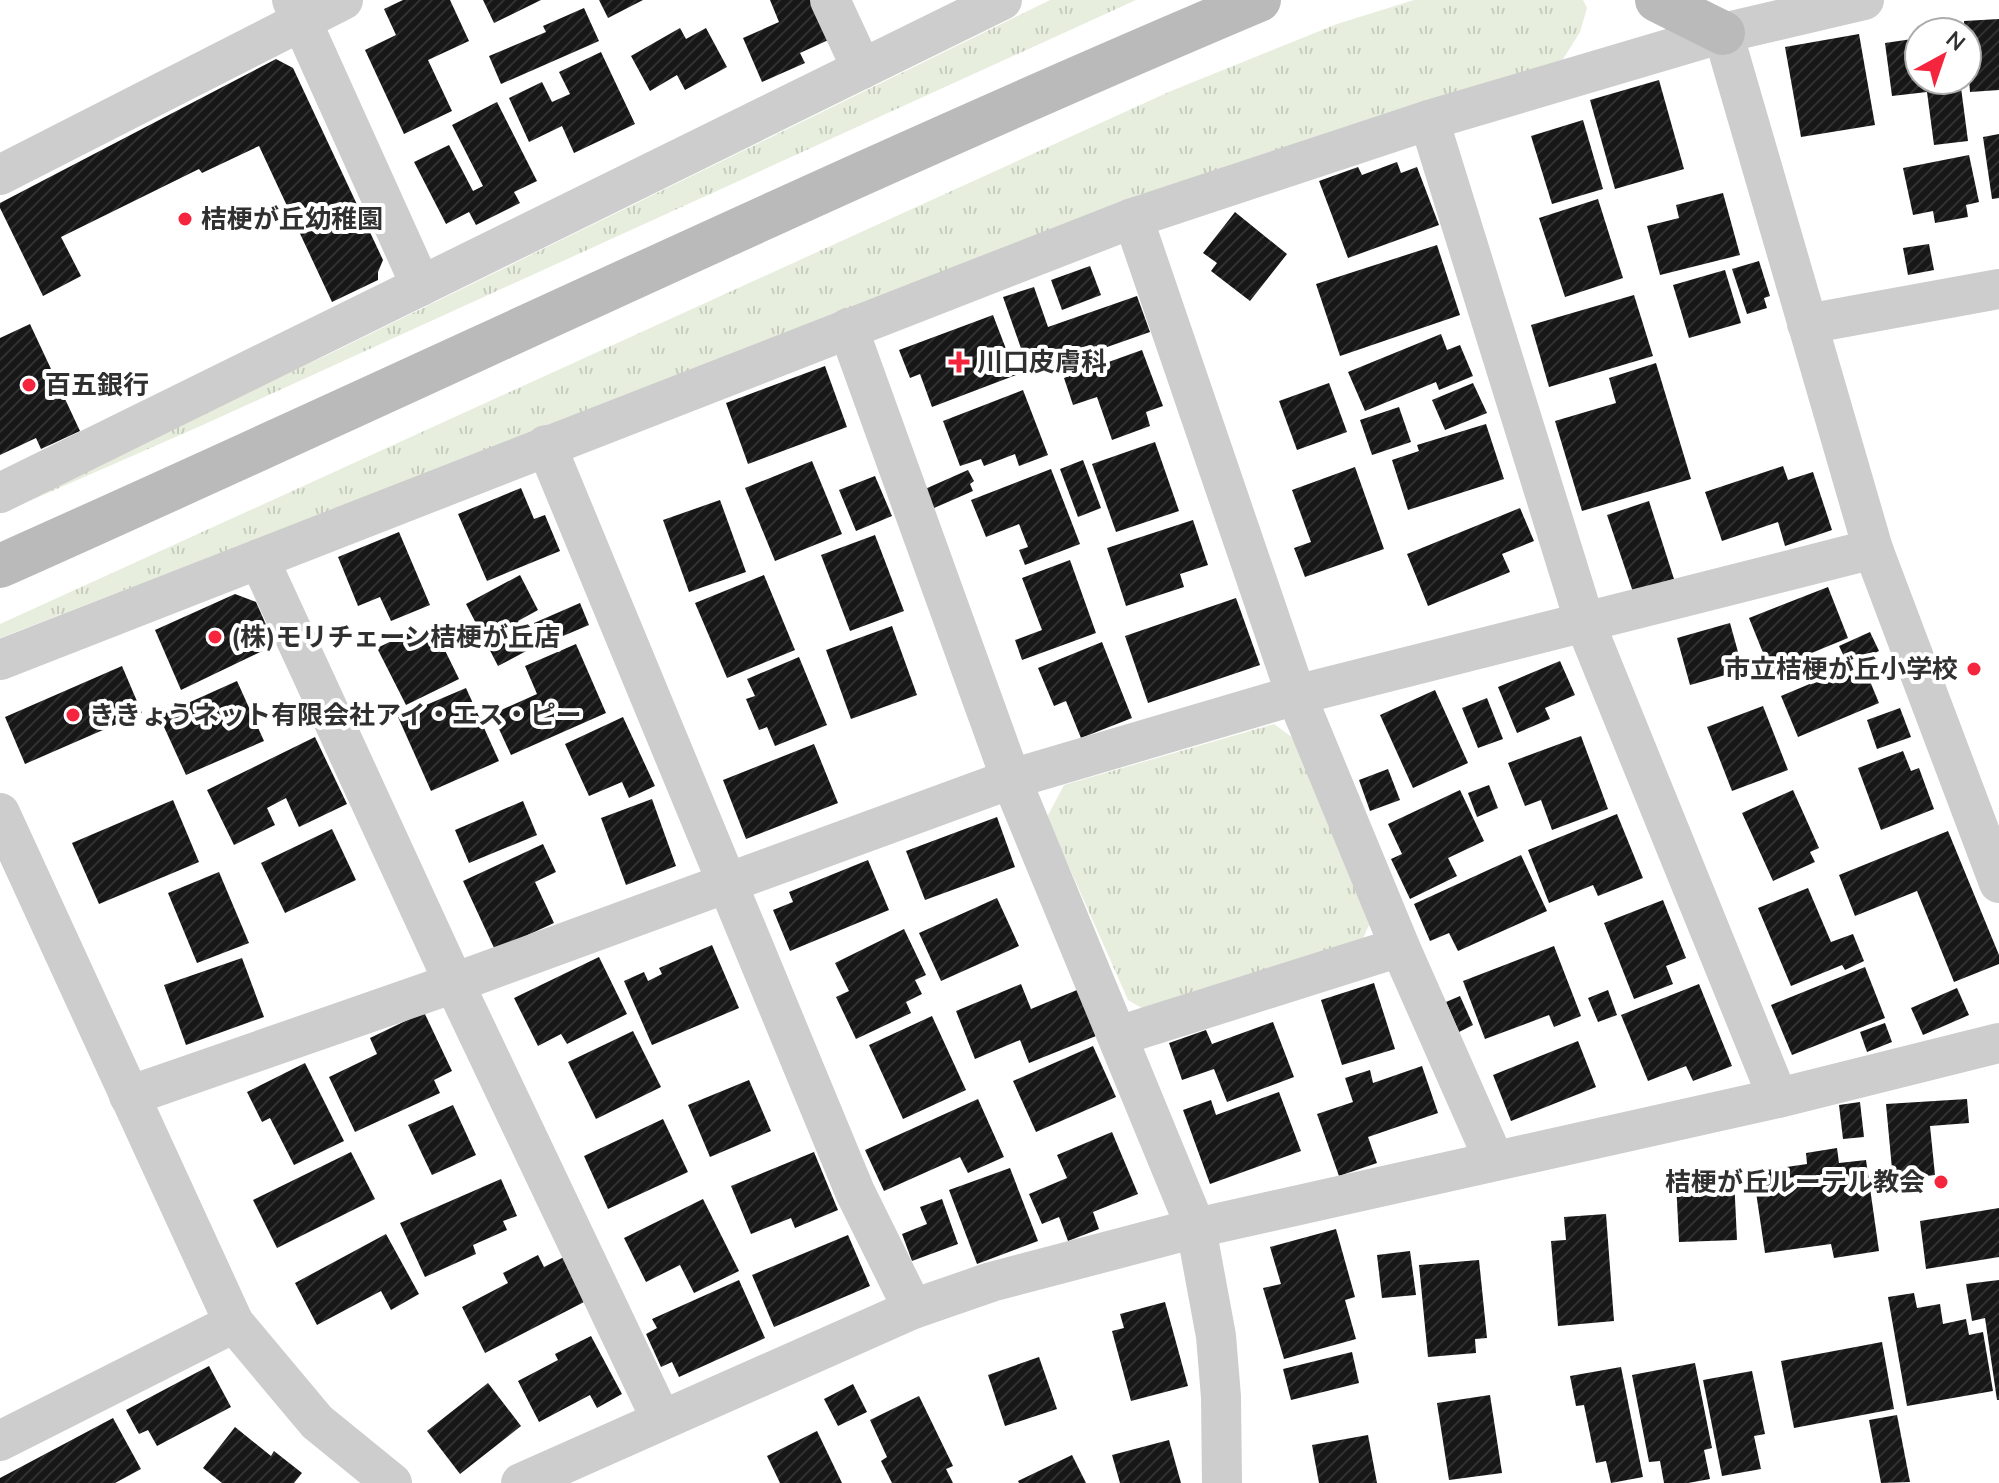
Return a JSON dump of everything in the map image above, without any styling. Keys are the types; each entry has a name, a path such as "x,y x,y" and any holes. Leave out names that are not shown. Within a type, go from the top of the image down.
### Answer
{"street":[{"path":"0,175 297,10 343,0"},
{"path":"830,0 862,69"},
{"path":"0,493 1002,0"},
{"path":"0,566 762,219 1259,0"},
{"path":"1657,0 1723,33 1873,549 1999,883"},
{"path":"0,660 1133,218 1429,120 1723,33 1864,0"},
{"path":"297,10 421,286"},
{"path":"1429,120 1585,623 1778,1098"},
{"path":"1133,218 1296,695 1400,947 1494,1160"},
{"path":"1807,324 1999,289"},
{"path":"848,328 1011,779 1196,1228 1216,1336 1221,1397 1222,1483"},
{"path":"546,445 855,1192 913,1309"},
{"path":"129,1096 454,983 1011,779 1296,695 1873,549"},
{"path":"259,559 454,983 661,1419"},
{"path":"0,813 234,1323 317,1422 392,1483"},
{"path":"1118,1036 1400,947"},
{"path":"521,1483 913,1309 991,1282 1196,1228 1778,1098 1999,1043"},
{"path":"0,1441 234,1323"}],"green space":[{"path":"1050,0 1136,0 205,424 0,514 203,412 325,356"},
{"path":"1414,0 1583,0 1587,8 1580,32 1560,64 1043,236 0,638 0,624 1171,91 1337,24"},
{"path":"1274,724 1293,738 1371,921 1359,947 1150,1013 1128,1000 1047,817 1064,785"}],"building":[{"path":"403,0 450,0 469,41 428,60 452,111 404,134 365,50 396,35 384,9"},
{"path":"483,0 541,0 494,23"},
{"path":"599,0 643,0 608,18"},
{"path":"770,0 821,0 837,36 800,53 805,63 762,82 743,38 779,22"},
{"path":"584,8 599,41 501,84 489,56 546,32 543,26"},
{"path":"1999,19 1999,90 1983,91 1983,20"},
{"path":"680,28 686,39 706,28 727,67 685,90 677,75 650,91 631,56"},
{"path":"1859,34 1875,125 1801,137 1785,47"},
{"path":"1903,40 1903,95 1892,96 1885,43"},
{"path":"601,52 635,124 574,153 562,126 529,142 509,98 542,82 552,102 570,94 559,72"},
{"path":"276,59 293,68 383,260 378,280 332,302 259,146 202,173 199,169 61,237 81,276 43,296 0,203"},
{"path":"1659,80 1684,169 1615,189 1590,100"},
{"path":"1928,96 1962,96 1968,141 1934,145"},
{"path":"497,102 537,181 514,192 520,203 476,225 469,212 446,224 414,162 449,145 473,191 483,186 452,125"},
{"path":"1583,120 1603,189 1552,204 1531,136"},
{"path":"1999,134 1999,198 1992,199 1983,137"},
{"path":"1969,155 1979,202 1966,205 1968,217 1935,223 1933,211 1913,215 1903,168"},
{"path":"1397,162 1401,173 1417,167 1439,225 1348,258 1319,181 1358,167 1362,175"},
{"path":"1723,193 1740,255 1660,275 1647,226 1679,218 1676,205"},
{"path":"1598,199 1623,278 1565,297 1539,218"},
{"path":"1235,212 1287,254 1250,301 1211,271 1217,263 1203,253"},
{"path":"1929,244 1934,270 1908,275 1903,248"},
{"path":"1437,245 1460,315 1340,356 1316,284"},
{"path":"1759,261 1770,296 1764,298 1767,308 1747,314 1732,269"},
{"path":"1090,266 1101,295 1062,310 1051,280"},
{"path":"1725,270 1741,323 1689,338 1673,285"},
{"path":"1034,287 1048,327 1137,296 1150,332 1030,374 1003,297"},
{"path":"1634,295 1653,356 1549,387 1531,325"},
{"path":"993,315 1016,375 932,407 920,374 910,378 899,350"},
{"name":"百五銀行","path":"30,324 80,431 41,449 36,438 0,455 0,338"},
{"path":"1441,334 1447,350 1460,345 1473,376 1439,390 1436,382 1365,411 1348,372"},
{"path":"1142,350 1163,406 1146,412 1150,426 1112,440 1097,397 1073,405 1064,378"},
{"path":"1656,363 1691,479 1582,511 1555,421 1616,403 1609,378"},
{"path":"825,366 847,427 748,464 726,403"},
{"path":"1329,383 1347,432 1297,450 1279,401"},
{"path":"1473,383 1487,413 1445,430 1432,400"},
{"path":"1023,390 1048,455 1019,466 1015,454 984,466 981,459 960,466 943,421"},
{"path":"1399,407 1411,442 1372,455 1360,420"},
{"path":"1486,424 1504,479 1408,510 1392,460 1419,451 1417,445"},
{"path":"1155,442 1179,511 1116,532 1092,464"},
{"path":"1083,460 1101,508 1078,517 1060,469"},
{"path":"812,461 842,534 775,561 745,488"},
{"path":"1783,466 1788,480 1813,472 1832,530 1785,546 1778,522 1722,541 1705,492"},
{"path":"1355,467 1384,549 1305,577 1294,548 1311,542 1292,490"},
{"path":"1051,469 1080,544 1025,565 1019,550 1028,547 1019,524 986,537 971,500"},
{"path":"968,470 974,481 970,484 973,491 934,508 925,489"},
{"path":"875,476 892,516 856,531 839,490"},
{"path":"521,488 534,519 545,515 560,551 487,581 458,514"},
{"path":"720,500 746,572 689,592 663,520"},
{"path":"1649,501 1674,579 1633,592 1607,515"},
{"path":"1520,508 1534,541 1502,554 1510,572 1428,606 1407,554"},
{"path":"1193,520 1208,565 1180,574 1184,587 1126,606 1107,548"},
{"path":"399,532 430,605 391,621 380,597 358,606 338,557"},
{"path":"875,535 904,611 850,631 821,555"},
{"path":"1070,560 1096,633 1022,660 1015,640 1042,630 1022,578"},
{"path":"520,575 538,610 518,621 532,648 498,666 466,604"},
{"path":"764,575 795,650 727,678 695,603"},
{"path":"1828,587 1848,638 1770,670 1749,618"},
{"name":"(株)モリチェーン桔梗が丘店","path":"235,594 256,602 275,645 181,690 155,630"},
{"path":"1236,598 1260,665 1148,703 1125,636"},
{"path":"580,603 589,625 544,644 534,623"},
{"path":"1730,623 1743,670 1690,685 1677,638"},
{"path":"892,626 917,695 851,719 826,650"},
{"path":"417,629 422,641 437,634 459,679 406,705 377,648"},
{"path":"1870,632 1879,651 1848,665 1839,646"},
{"path":"1102,642 1132,718 1081,738 1066,701 1054,706 1038,668"},
{"path":"576,644 606,713 511,755 492,714 537,694 525,666"},
{"path":"799,657 827,725 775,746 767,727 759,730 746,699 755,696 747,679"},
{"path":"1560,661 1575,695 1545,708 1550,719 1517,733 1498,687"},
{"path":"1862,662 1879,703 1798,737 1781,696"},
{"name":"ききょうネット有限会社アイ・エス・ピー","path":"122,666 142,713 25,764 5,717"},
{"path":"237,681 264,741 186,775 159,716"},
{"path":"466,688 499,761 431,791 398,717"},
{"path":"1435,690 1468,763 1413,788 1380,715"},
{"path":"1487,698 1503,739 1478,748 1462,708"},
{"path":"1763,706 1788,770 1732,791 1707,727"},
{"path":"1900,708 1911,737 1877,749 1867,720"},
{"path":"623,717 655,786 629,798 622,782 589,796 565,744"},
{"path":"1581,736 1608,809 1552,830 1541,800 1525,806 1508,763"},
{"path":"315,737 347,804 299,827 286,798 267,808 275,825 234,845 207,790"},
{"path":"814,744 838,803 746,839 723,780"},
{"path":"1903,751 1911,771 1919,768 1934,809 1881,830 1858,768"},
{"path":"1388,769 1400,800 1370,811 1359,780"},
{"path":"1489,785 1498,808 1477,817 1468,793"},
{"path":"1460,790 1484,841 1448,858 1457,876 1410,899 1391,859 1402,854 1388,824"},
{"path":"1793,790 1819,848 1810,852 1815,862 1773,881 1742,813"},
{"path":"652,799 676,866 626,885 601,818"},
{"path":"173,800 199,862 99,904 72,843"},
{"path":"523,801 537,835 469,863 455,830"},
{"path":"1617,814 1643,878 1598,896 1593,885 1549,903 1528,850"},
{"path":"997,817 1015,867 925,900 906,851"},
{"path":"332,829 356,880 285,913 261,863"},
{"path":"1948,831 1999,955 1999,964 1954,982 1917,891 1855,916 1839,875"},
{"path":"543,844 556,872 535,882 554,923 495,950 463,881"},
{"path":"1521,855 1547,911 1458,951 1449,933 1430,941 1414,904"},
{"path":"868,860 889,910 790,951 773,910 793,902 789,892"},
{"path":"219,872 249,943 197,963 168,893"},
{"path":"1808,888 1831,942 1853,934 1864,961 1845,970 1842,965 1791,986 1758,908"},
{"path":"997,898 1019,946 941,981 919,933"},
{"path":"1663,900 1686,958 1666,966 1673,984 1634,999 1604,923"},
{"path":"904,929 926,975 915,980 922,994 906,1002 911,1013 856,1039 836,997 849,991 835,963"},
{"path":"712,945 739,1008 652,1045 624,981 644,972 648,981 662,974 659,968"},
{"path":"1554,946 1581,1016 1554,1027 1549,1015 1485,1039 1463,981"},
{"path":"599,957 627,1014 567,1044 561,1034 538,1046 514,998"},
{"path":"242,958 264,1017 186,1045 164,985"},
{"path":"1865,967 1885,1018 1792,1055 1771,1005"},
{"path":"1374,983 1395,1049 1342,1065 1321,1000"},
{"path":"1021,984 1031,1009 1077,990 1096,1036 1029,1063 1020,1040 975,1059 956,1011"},
{"path":"1699,984 1732,1066 1693,1081 1686,1066 1648,1081 1621,1015"},
{"path":"1957,988 1969,1015 1923,1035 1911,1008"},
{"path":"1608,990 1617,1015 1598,1022 1588,998"},
{"path":"1460,996 1473,1025 1459,1032 1446,1002"},
{"path":"424,1012 452,1071 434,1080 440,1093 355,1132 329,1077 377,1054 370,1038"},
{"path":"932,1016 966,1090 903,1119 869,1045"},
{"path":"1273,1022 1294,1077 1227,1102 1214,1069 1182,1080 1169,1043 1206,1030 1212,1044"},
{"path":"1885,1023 1892,1042 1867,1052 1860,1032"},
{"path":"633,1031 661,1087 596,1119 568,1062"},
{"path":"1578,1041 1596,1087 1511,1121 1493,1075"},
{"path":"1093,1046 1116,1097 1036,1132 1013,1081"},
{"path":"305,1063 344,1141 294,1165 270,1118 262,1122 247,1092"},
{"path":"1422,1066 1438,1113 1368,1137 1377,1163 1339,1176 1317,1114 1353,1102 1345,1078 1370,1070 1373,1083"},
{"path":"749,1080 771,1131 710,1157 688,1105"},
{"path":"1279,1092 1301,1151 1210,1184 1183,1110 1211,1100 1216,1115"},
{"path":"978,1099 1004,1157 968,1173 960,1157 884,1191 865,1150"},
{"path":"1967,1099 1969,1123 1930,1126 1935,1175 1893,1180 1886,1104"},
{"path":"1860,1102 1864,1137 1843,1139 1839,1105"},
{"path":"453,1105 476,1155 432,1175 408,1125"},
{"path":"663,1119 688,1172 608,1209 584,1156"},
{"path":"1112,1132 1138,1194 1093,1212 1099,1229 1068,1241 1059,1217 1042,1224 1029,1194 1067,1178 1057,1155"},
{"path":"1837,1148 1839,1163 1866,1160 1879,1251 1834,1258 1831,1244 1765,1253 1753,1172 1807,1164 1806,1153"},
{"path":"351,1152 375,1199 277,1248 253,1200"},
{"path":"814,1152 838,1210 795,1228 791,1218 751,1234 731,1186"},
{"path":"1010,1168 1038,1241 977,1264 949,1190"},
{"path":"1734,1178 1737,1240 1679,1242 1676,1181"},
{"path":"501,1179 517,1216 503,1221 507,1230 473,1245 476,1254 425,1277 400,1223"},
{"path":"703,1199 739,1271 694,1293 680,1265 646,1282 624,1238"},
{"path":"942,1199 958,1244 912,1261 902,1234 927,1224 920,1207"},
{"path":"1999,1208 1999,1257 1926,1269 1920,1221"},
{"path":"1606,1214 1614,1321 1558,1326 1551,1241 1566,1240 1564,1217"},
{"path":"1336,1229 1355,1297 1345,1300 1356,1339 1284,1359 1263,1288 1281,1284 1270,1247"},
{"path":"386,1234 419,1294 391,1310 381,1291 317,1325 295,1283"},
{"path":"848,1235 870,1286 774,1327 752,1275"},
{"path":"1410,1251 1416,1295 1382,1298 1377,1255"},
{"path":"538,1255 544,1267 564,1257 586,1301 485,1353 462,1307 508,1283 503,1273"},
{"path":"1479,1260 1487,1338 1475,1339 1476,1353 1428,1357 1419,1265"},
{"path":"739,1280 765,1338 679,1377 672,1362 661,1367 646,1334 657,1328 652,1319"},
{"path":"1999,1280 1997,1400 1985,1318 1972,1321 1966,1284"},
{"path":"1914,1293 1917,1308 1940,1304 1943,1324 1966,1319 1969,1335 1983,1332 1993,1391 1907,1406 1888,1297"},
{"path":"1165,1302 1188,1386 1131,1401 1112,1331 1124,1328 1120,1314"},
{"path":"591,1336 622,1394 597,1408 590,1395 539,1422 518,1381 558,1360 555,1354"},
{"path":"1882,1342 1894,1409 1794,1428 1781,1361"},
{"path":"1352,1352 1359,1383 1291,1400 1283,1369"},
{"path":"1039,1357 1057,1409 1005,1426 988,1375"},
{"path":"1695,1363 1712,1448 1704,1450 1710,1479 1664,1483 1660,1461 1649,1462 1632,1375"},
{"path":"209,1366 231,1407 157,1446 148,1430 139,1434 126,1410"},
{"path":"1621,1367 1643,1477 1611,1483 1606,1461 1596,1463 1584,1405 1576,1406 1570,1376"},
{"path":"1752,1371 1765,1434 1754,1436 1761,1469 1722,1476 1703,1380"},
{"path":"488,1383 521,1426 460,1474 427,1431"},
{"path":"853,1384 867,1412 838,1426 824,1399"},
{"path":"1490,1395 1502,1473 1449,1480 1437,1403"},
{"path":"919,1396 953,1466 946,1469 953,1483 892,1483 881,1461 887,1457 870,1420"},
{"path":"1897,1415 1910,1482 1881,1483 1869,1420"},
{"path":"113,1418 141,1469 115,1483 0,1483 0,1478"},
{"path":"235,1427 271,1456 274,1451 302,1473 294,1483 222,1483 203,1468"},
{"path":"817,1431 842,1483 780,1483 767,1456"},
{"path":"1368,1435 1377,1483 1319,1483 1312,1445"},
{"path":"1169,1440 1181,1483 1120,1483 1112,1455"},
{"path":"1072,1455 1086,1483 1019,1483 1018,1481"}],"place":[{"name":"桔梗が丘幼稚園","path":"185,219"},
{"name":"川口皮膚科","path":"959,362"},
{"name":"百五銀行","path":"29,385"},
{"name":"(株)モリチェーン桔梗が丘店","path":"215,637"},
{"name":"市立桔梗が丘小学校","path":"1974,669"},
{"name":"ききょうネット有限会社アイ・エス・ピー","path":"73,715"},
{"name":"桔梗が丘ルーテル教会","path":"1941,1182"}]}
